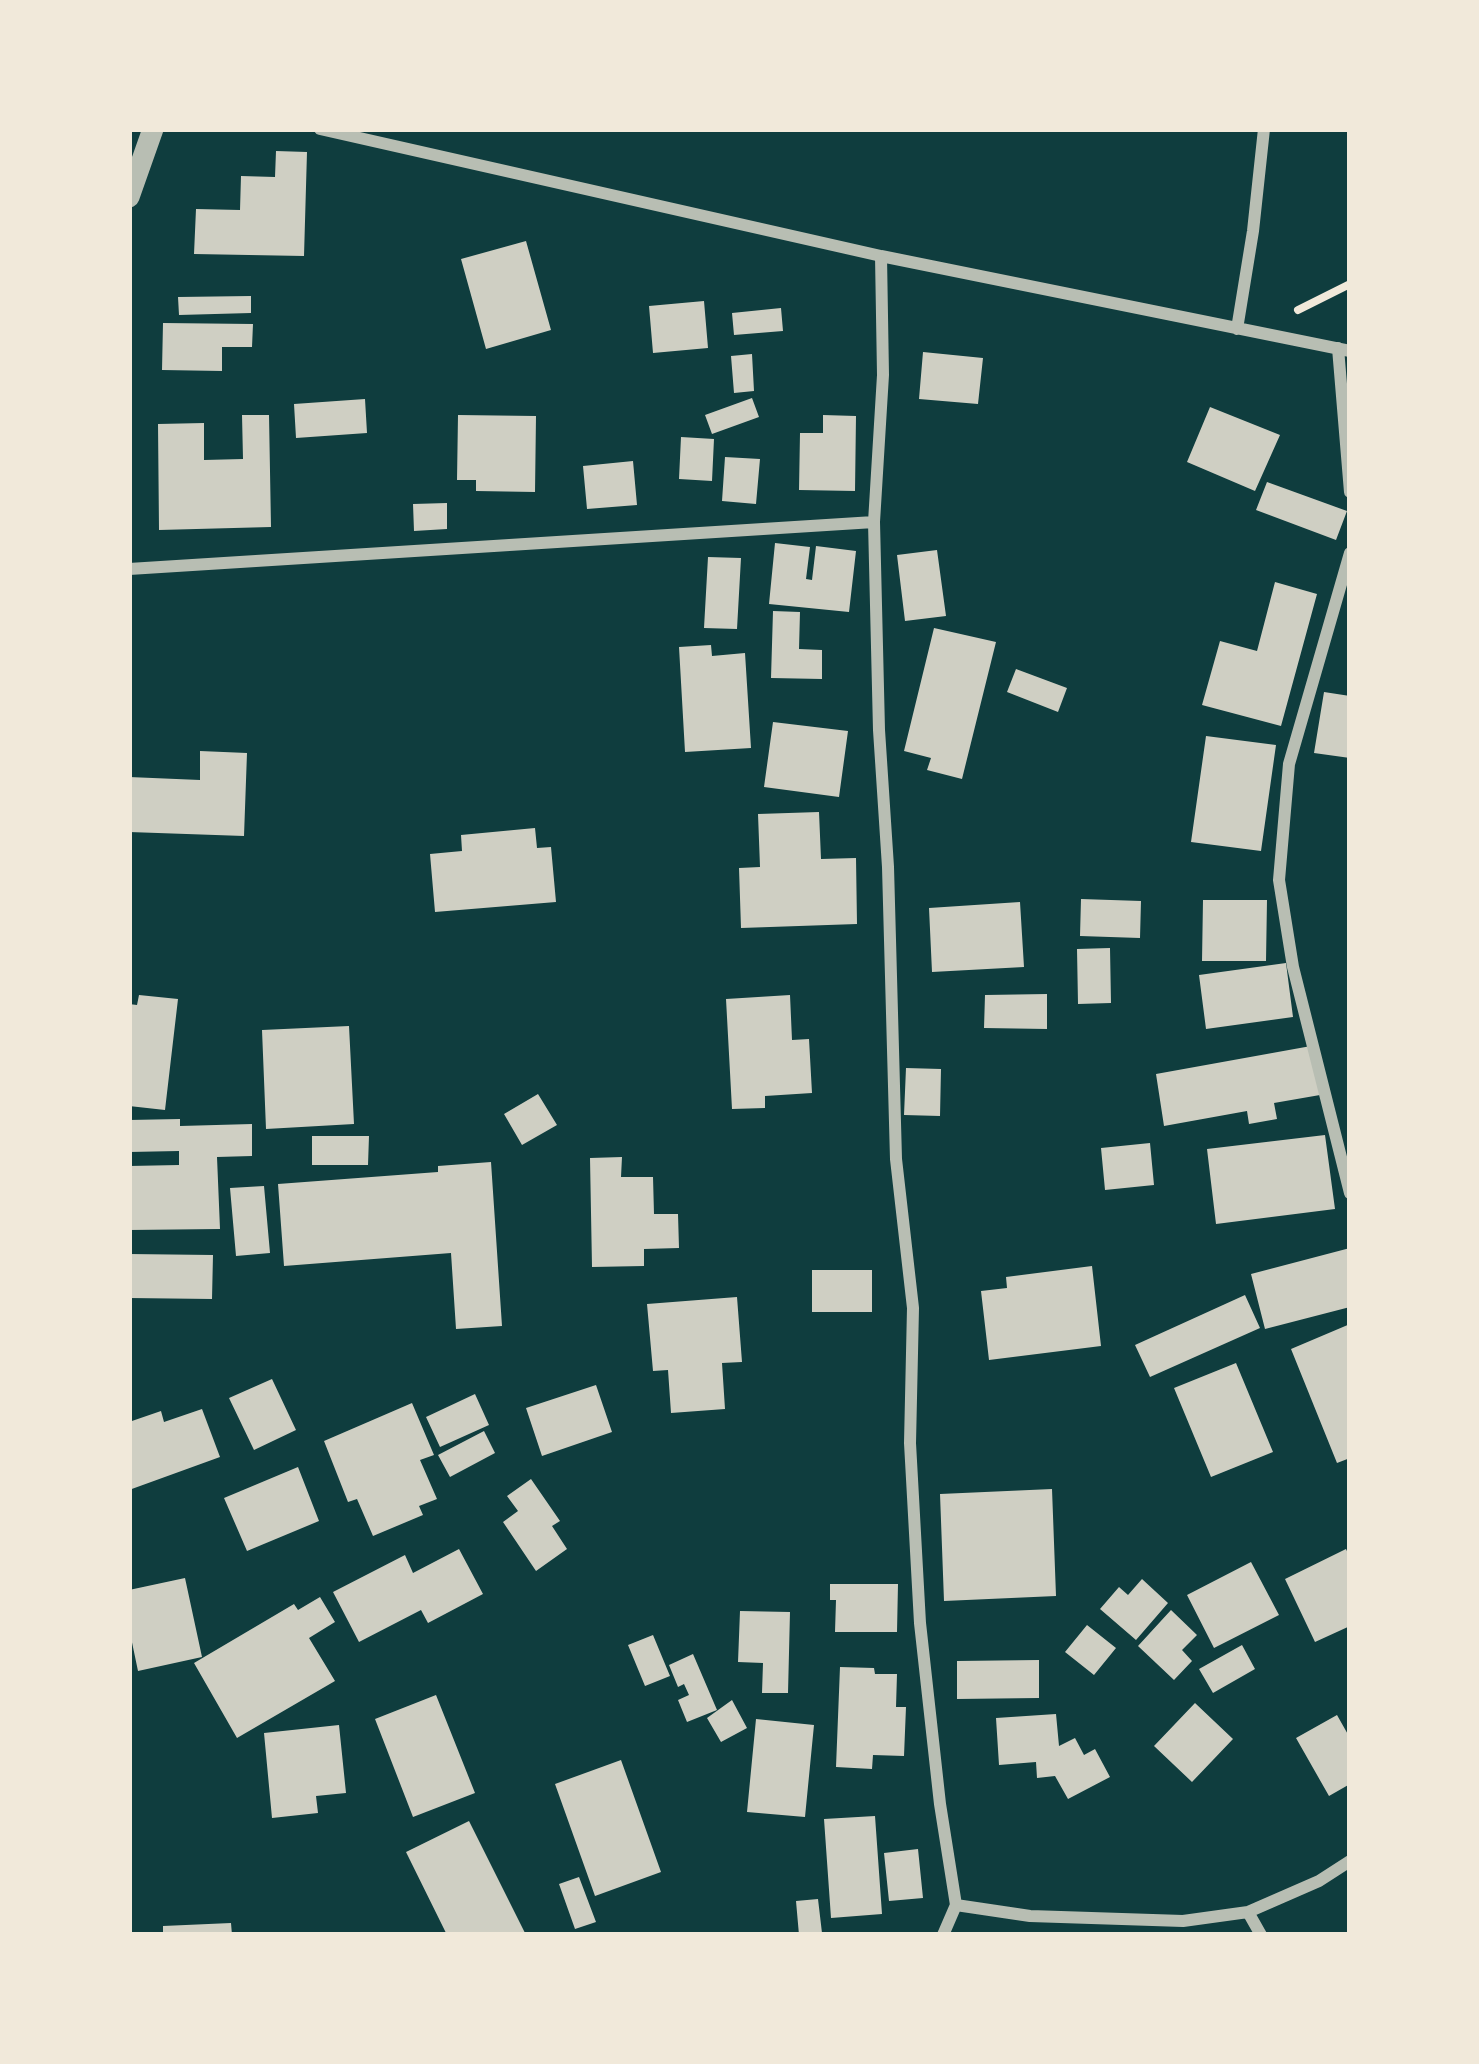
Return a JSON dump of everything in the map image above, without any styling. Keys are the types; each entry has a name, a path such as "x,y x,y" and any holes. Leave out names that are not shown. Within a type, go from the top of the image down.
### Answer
{"street":[{"path":"129,197 153,129"},
{"path":"320,129 880,256 1344,350 1350,492"},
{"path":"1237,329 1264,129"},
{"path":"880,256 883,375 874,522 896,1159 914,1308 910,1443 920,1623 956,1905 943,1935"},
{"path":"129,569 874,522"},
{"path":"1350,553 1289,764 1279,880 1293,968 1350,1193"},
{"path":"956,1905 1030,1916 1183,1921 1249,1912 1350,1862"},
{"path":"1249,1912 1262,1935"}],"building":[{"path":"276,151 307,152 304,256 194,254 196,209 240,210 241,176 275,177"},
{"path":"526,241 551,330 486,349 461,259"},
{"path":"251,296 251,313 179,315 178,297"},
{"path":"704,301 708,348 653,353 649,306"},
{"path":"781,308 783,331 734,335 732,313"},
{"path":"163,323 253,324 252,347 222,347 222,371 162,370"},
{"path":"923,352 983,358 978,404 919,399"},
{"path":"752,354 754,391 734,393 731,356"},
{"path":"752,398 759,417 712,434 705,415"},
{"path":"365,399 367,433 296,438 294,404"},
{"path":"1210,407 1280,435 1255,491 1187,462"},
{"path":"242,415 269,415 271,527 159,530 158,424 204,423 204,460 243,459"},
{"path":"458,415 536,416 535,492 476,491 476,480 457,480"},
{"path":"823,415 856,416 855,491 799,490 800,433 823,433"},
{"path":"681,437 714,439 712,481 679,479"},
{"path":"725,457 760,459 756,504 722,501"},
{"path":"633,461 637,505 587,509 583,466"},
{"path":"1267,482 1347,511 1336,540 1256,510"},
{"path":"447,503 447,529 414,531 413,504"},
{"path":"775,543 810,547 806,579 812,580 816,546 856,551 849,612 769,604"},
{"path":"937,550 946,616 905,621 897,555"},
{"path":"708,557 741,558 737,629 704,628"},
{"path":"1275,582 1317,594 1281,726 1202,705 1220,641 1257,651"},
{"path":"773,611 800,612 799,649 822,650 822,679 771,678"},
{"path":"934,628 996,642 962,779 927,770 931,758 904,751"},
{"path":"711,645 712,656 745,653 751,748 685,752 679,647"},
{"path":"1016,669 1067,688 1058,712 1007,692"},
{"path":"1324,692 1350,696 1350,758 1314,753"},
{"path":"773,722 848,731 839,797 764,787"},
{"path":"1206,736 1276,745 1261,851 1191,842"},
{"path":"200,751 247,753 244,836 129,832 129,777 200,780"},
{"path":"819,812 821,859 856,858 857,924 741,928 739,868 760,867 758,814"},
{"path":"535,828 537,848 551,847 556,902 435,912 430,854 462,851 461,835"},
{"path":"1081,899 1141,901 1140,938 1080,936"},
{"path":"1203,900 1267,900 1266,961 1202,961"},
{"path":"1020,902 1024,967 932,972 929,908"},
{"path":"1110,948 1111,1003 1078,1004 1077,949"},
{"path":"1286,963 1293,1017 1206,1029 1199,975"},
{"path":"1047,994 1047,1029 984,1028 985,995"},
{"path":"139,995 178,999 165,1110 129,1106 129,1004 137,1005"},
{"path":"790,995 792,1040 809,1039 812,1093 765,1096 765,1108 732,1109 726,999"},
{"path":"349,1026 354,1124 266,1129 262,1030"},
{"path":"1311,1046 1320,1095 1274,1103 1277,1119 1249,1124 1247,1111 1164,1126 1156,1074"},
{"path":"906,1068 941,1069 940,1116 904,1115"},
{"path":"538,1094 557,1125 522,1145 504,1114"},
{"path":"180,1119 180,1126 252,1124 252,1156 217,1157 220,1229 129,1230 129,1166 179,1165 179,1151 129,1152 129,1120"},
{"path":"1325,1135 1335,1209 1216,1224 1207,1149"},
{"path":"312,1136 369,1136 368,1165 312,1165"},
{"path":"1150,1143 1154,1185 1105,1190 1101,1148"},
{"path":"622,1157 621,1177 653,1177 654,1214 678,1214 679,1248 644,1249 644,1266 592,1267 590,1158"},
{"path":"491,1162 502,1326 456,1329 451,1253 284,1266 278,1184 438,1172 438,1166"},
{"path":"264,1186 270,1253 236,1256 230,1188"},
{"path":"1350,1248 1350,1307 1265,1329 1251,1274"},
{"path":"129,1254 213,1255 212,1299 129,1298"},
{"path":"1092,1266 1101,1346 989,1360 981,1291 1007,1288 1006,1277"},
{"path":"812,1270 872,1270 872,1312 812,1312"},
{"path":"1245,1295 1260,1328 1150,1377 1135,1345"},
{"path":"737,1297 742,1362 722,1363 725,1409 671,1413 668,1370 653,1371 647,1304"},
{"path":"1350,1324 1350,1458 1337,1463 1291,1349"},
{"path":"1236,1363 1273,1452 1211,1477 1174,1388"},
{"path":"272,1379 296,1430 254,1450 229,1398"},
{"path":"596,1385 612,1432 542,1456 526,1408"},
{"path":"475,1394 489,1425 440,1447 426,1417"},
{"path":"412,1403 434,1455 420,1460 437,1499 419,1506 423,1515 373,1536 357,1499 348,1502 324,1441"},
{"path":"202,1409 220,1457 129,1490 129,1422 161,1411 164,1422"},
{"path":"484,1431 495,1453 450,1477 438,1455"},
{"path":"298,1467 319,1521 247,1551 224,1498"},
{"path":"531,1479 560,1521 552,1526 567,1549 536,1571 503,1522 518,1511 507,1496"},
{"path":"1052,1489 1056,1596 944,1601 940,1494"},
{"path":"459,1549 483,1594 428,1623 421,1610 359,1642 333,1592 405,1555 413,1573"},
{"path":"1346,1549 1350,1626 1315,1642 1285,1579"},
{"path":"1251,1562 1279,1615 1214,1648 1187,1595"},
{"path":"185,1578 202,1657 138,1671 129,1628 129,1590"},
{"path":"1142,1579 1168,1603 1136,1640 1100,1609 1119,1587 1128,1595"},
{"path":"830,1584 898,1584 897,1632 835,1632 836,1600 830,1600"},
{"path":"320,1597 335,1622 309,1638 335,1681 237,1738 194,1663 294,1604 298,1610"},
{"path":"1171,1610 1197,1635 1182,1650 1192,1661 1174,1680 1138,1646"},
{"path":"740,1611 790,1612 788,1693 762,1693 763,1663 738,1662"},
{"path":"1087,1625 1116,1648 1094,1675 1065,1652"},
{"path":"653,1635 670,1676 645,1686 628,1645"},
{"path":"1242,1645 1255,1669 1213,1693 1199,1669"},
{"path":"693,1654 717,1710 687,1722 678,1700 689,1695 684,1684 678,1687 669,1665"},
{"path":"1039,1660 1039,1698 957,1699 957,1661"},
{"path":"840,1667 897,1674 896,1707 906,1707 904,1756 873,1755 872,1769 836,1767"},
{"path":"436,1695 475,1793 413,1817 375,1719"},
{"path":"732,1700 747,1728 721,1742 707,1718"},
{"path":"1195,1703 1233,1739 1192,1782 1154,1746"},
{"path":"1056,1714 1059,1746 1075,1738 1084,1755 1095,1749 1110,1777 1068,1799 1055,1776 1037,1778 1036,1762 999,1765 996,1718"},
{"path":"1337,1715 1350,1738 1350,1784 1329,1796 1296,1738"},
{"path":"756,1719 814,1725 805,1817 747,1812"},
{"path":"339,1725 346,1793 316,1796 318,1813 272,1818 264,1733"},
{"path":"621,1760 661,1872 595,1896 555,1784"},
{"path":"875,1816 882,1914 831,1918 824,1819"},
{"path":"469,1821 526,1935 447,1935 406,1852"},
{"path":"918,1849 923,1898 889,1901 884,1853"},
{"path":"579,1877 596,1922 575,1929 559,1884"},
{"path":"818,1899 822,1933 799,1935 796,1901"},
{"path":"231,1923 232,1935 163,1935 163,1926"}]}
